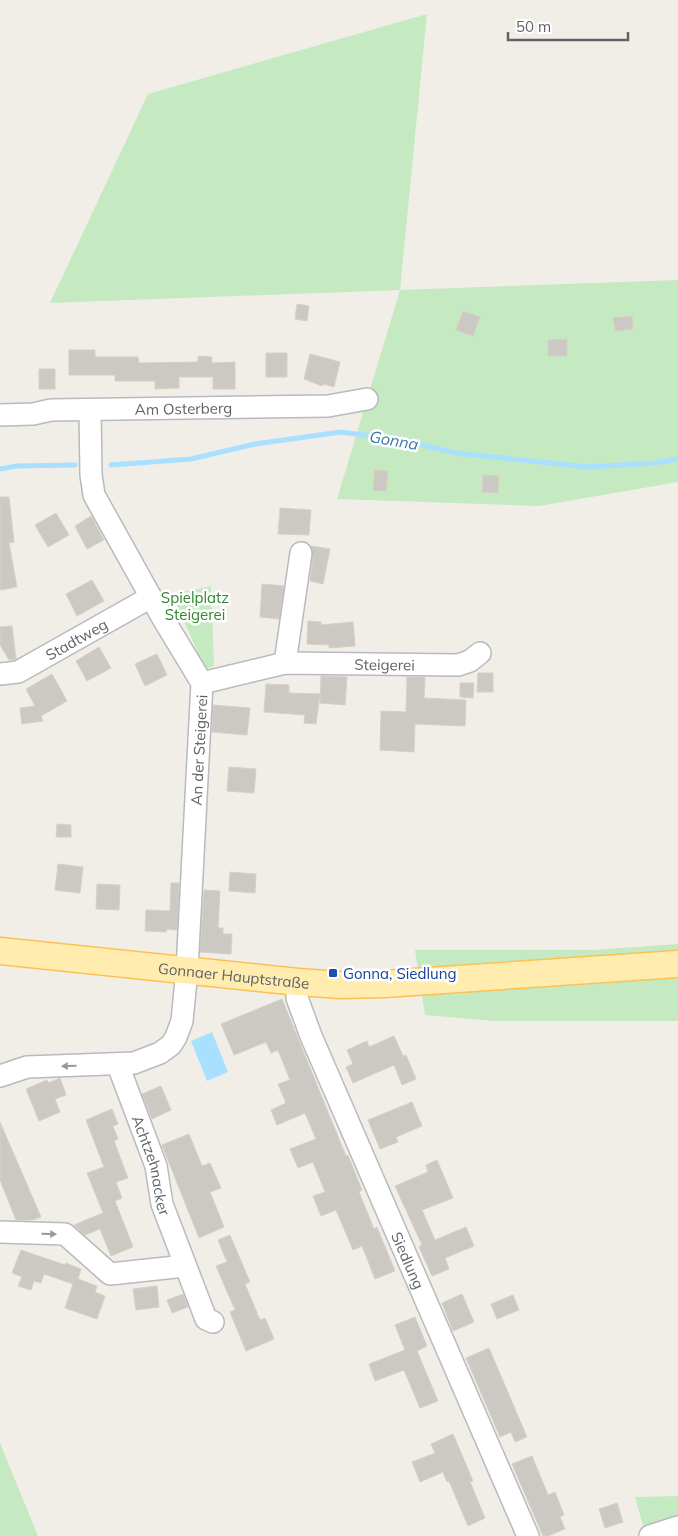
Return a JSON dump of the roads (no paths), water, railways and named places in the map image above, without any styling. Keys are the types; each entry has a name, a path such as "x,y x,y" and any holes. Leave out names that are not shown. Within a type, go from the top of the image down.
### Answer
{"main road":[{"name":"Gonnaer Hauptstraße","path":"0,951 298,982 335,984 377,984 678,964"}],"street":[{"name":"Am Osterberg","path":"0,415 34,414 50,410 328,406 367,399"},
{"name":"An der Steigerei","path":"90,410 91,475 94,495 202,683 187,970"},
{"path":"286,663 301,553"},
{"name":"Stadtweg","path":"0,674 18,672 151,597"},
{"name":"Steigerei","path":"202,683 286,663 458,665 470,661 480,653"},
{"path":"0,1076 27,1067 134,1063 160,1054 171,1045 182,1021 187,970"},
{"name":"Siedlung","path":"298,982 297,998 311,1036 528,1536"},
{"name":"Achtzehnacker","path":"118,1065 156,1166 162,1204 206,1319 213,1322"},
{"path":"0,1232 65,1234 110,1274 185,1266"},
{"path":"650,1536 678,1527"}],"water":[{"path":"212,1032 228,1072 207,1081 191,1041"}],"waterway":[{"name":"Gonna","path":"111,465 191,459 255,444 341,432 402,440 456,453 587,467 655,463 678,459"},
{"name":"Gonna","path":"0,469 16,466 75,465"}],"place":[{"name":"Gonna, Siedlung","path":"333,973"}],"park label":[{"name":"Spielplatz Steigerei","path":"195,606"}]}
